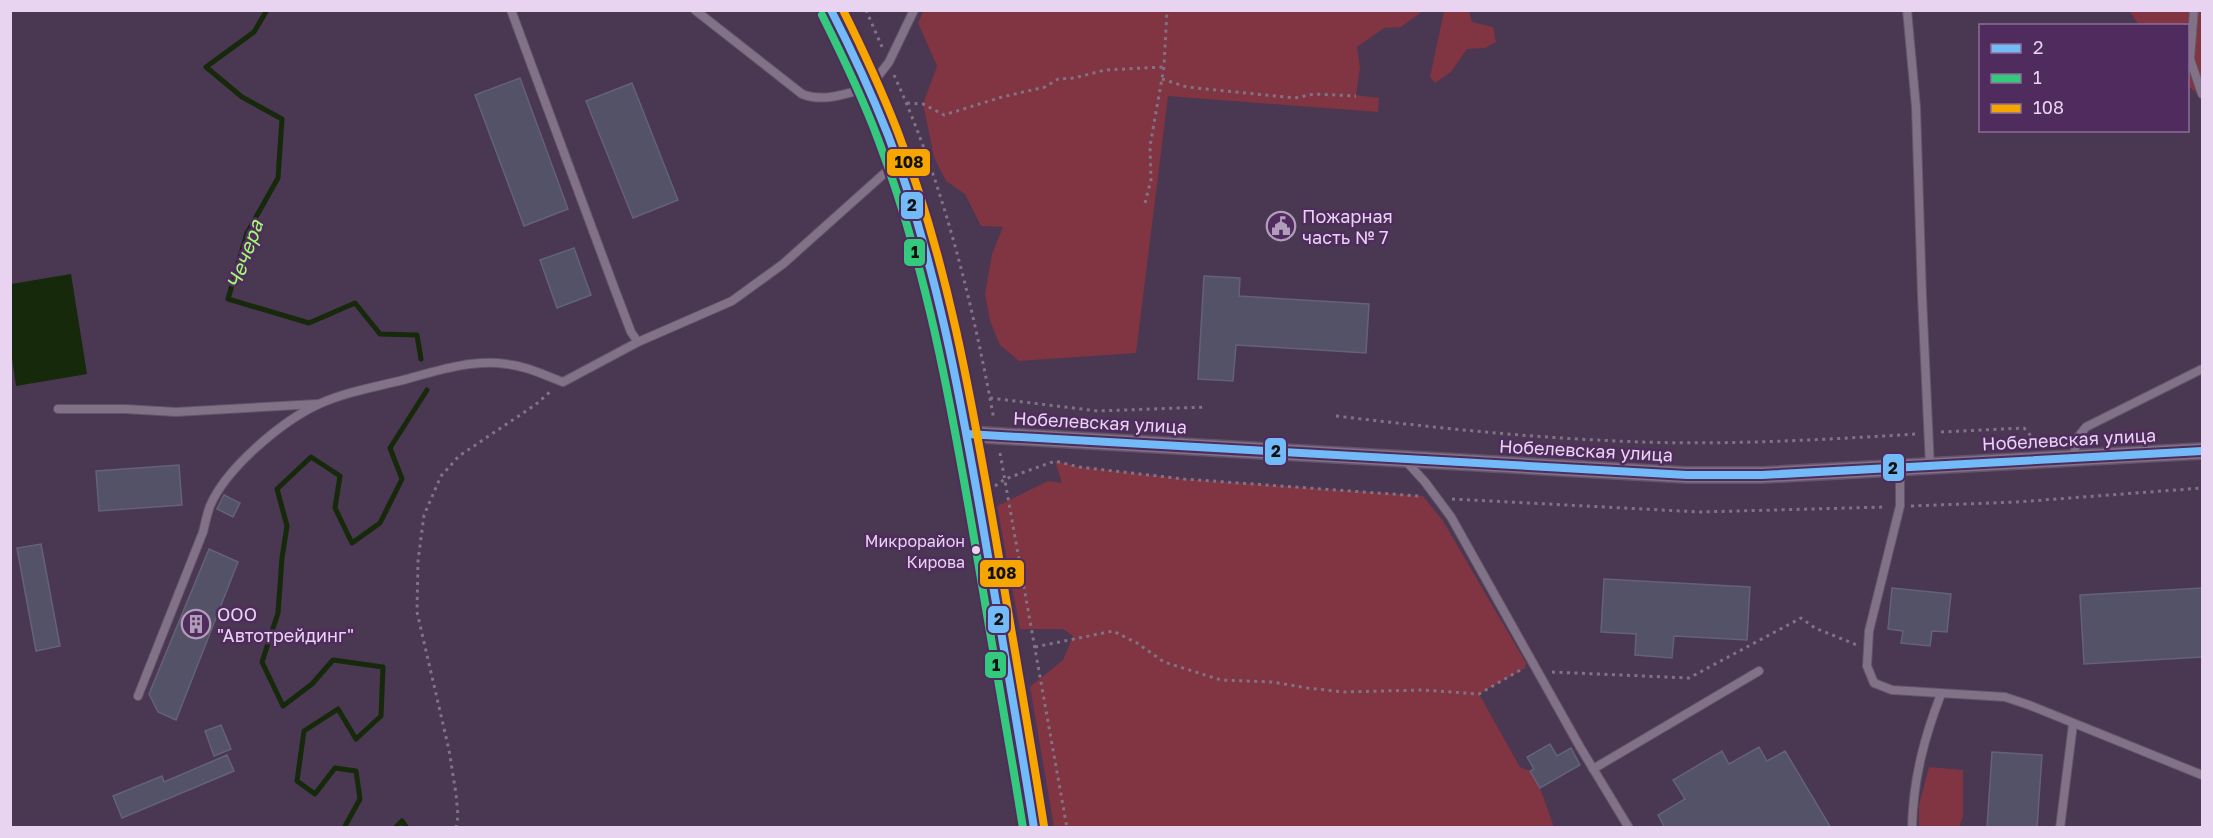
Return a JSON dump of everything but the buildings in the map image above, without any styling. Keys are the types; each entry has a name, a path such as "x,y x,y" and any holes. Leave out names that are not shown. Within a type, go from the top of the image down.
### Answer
{"street":[{"path":"831,10 869,88 897,162 930,264 967,434 1034,828"},
{"name":"Нобелевская улица","path":"967,434 1686,475 1762,475 2202,451"}],"lane":[{"path":"512,10 615,290 631,332 638,342"},
{"path":"695,10 802,94 813,98 826,98 869,88 889,62 914,10"},
{"path":"1907,10 1916,107 1930,467"},
{"path":"2194,10 2190,59 2202,94"},
{"path":"58,409 176,412 319,404 446,368 477,364 505,363 527,368 563,382 638,342 732,301 783,264 897,162"},
{"path":"2073,458 2078,437 2086,427 2202,369"},
{"path":"138,696 203,532 210,506 220,488 253,450 270,435 319,404"},
{"path":"1404,459 1437,497 1450,517 1629,828"},
{"path":"1900,468 1899,506 1869,631 1867,666 1874,682 1892,690 2005,697 2202,776"},
{"path":"1593,769 1759,671"},
{"path":"1912,828 1912,799 1917,767 1925,735 1941,694"},
{"path":"2060,828 2073,724"}],"path":[{"path":"866,10 907,103 939,195 954,247 990,398 1067,828"},
{"path":"1145,203 1151,180 1150,146 1164,67 1167,10"},
{"path":"907,103 923,104 944,116 1002,97 1045,87 1058,79 1074,78 1105,70 1164,67"},
{"path":"1162,79 1187,87 1295,98 1314,94 1356,96"},
{"path":"456,828 458,816 449,750 417,612 417,561 424,515 441,476 459,456 535,405 563,382"},
{"path":"990,398 1098,411 1206,407"},
{"path":"1336,416 1480,433 1618,441 1717,443 2024,428 2033,438 2039,459"},
{"path":"1056,460 1079,467 1184,479 1487,502 1700,512 2017,502 2202,488"},
{"path":"1035,647 1113,631 1137,643 1164,662 1221,680 1272,682 1344,692 1422,690 1479,694 1525,668 1689,678 1801,618 1815,628 1857,645 1868,653"}],"shaded area":[{"path":"924,10 1423,11 1401,27 1384,28 1357,47 1360,68 1356,95 1379,98 1378,112 1168,96 1136,353 1019,361 1000,345 990,321 985,294 992,254 1003,227 981,226 965,194 946,181 934,157 923,104 937,66 918,23"},
{"path":"1444,11 1469,11 1472,22 1493,27 1496,42 1485,48 1467,49 1451,72 1435,83 1430,77"},
{"path":"2129,11 2202,11 2202,97 2189,87 2189,24 2138,24"},
{"path":"71,274 87,374 16,386 11,351 11,284"},
{"path":"1055,461 1079,467 1184,479 1423,496 1443,521 1526,663 1525,668 1479,694 1520,767 1530,771 1540,788 1554,827 1054,827 1030,687 1063,660 1073,636 1063,629 1020,629 997,506 1048,481 1062,483"},
{"path":"1929,767 1963,770 1963,816 1959,827 1919,827 1919,805"}],"waterway":[{"name":"Чечера","path":"267,10 254,32 206,67 242,97 282,119 278,178 247,233 228,299 309,323 355,303 380,334 417,335 421,359"},
{"name":"Чечера","path":"344,828 360,799 356,771 335,768 315,794 297,781 304,731 338,709 356,739 381,716 383,667 333,660 312,684 283,706 262,662 278,613 287,526 277,489 311,457 340,476 335,508 352,543 380,523 402,479 390,448 427,390"},
{"name":"Чечера","path":"395,828 402,821 407,828"}],"transit line":[{"name":"2","path":"831,10 888,135 920,231 933,280 965,428 1034,828"},
{"name":"108","path":"843,10 872,70 915,180 931,230 957,333 978,436 1044,826"},
{"name":"1","path":"822,15 859,91 878,139 910,235 923,284 955,432 1023,828"},
{"name":"2","path":"967,434 1687,475 1762,475 2202,451"}],"place":[{"name":"Пожарная часть № 7","path":"1281,226"},
{"name":"Микрорайон Кирова","path":"976,550"},
{"name":"ООО \"Автотрейдинг\"","path":"196,624"}]}
